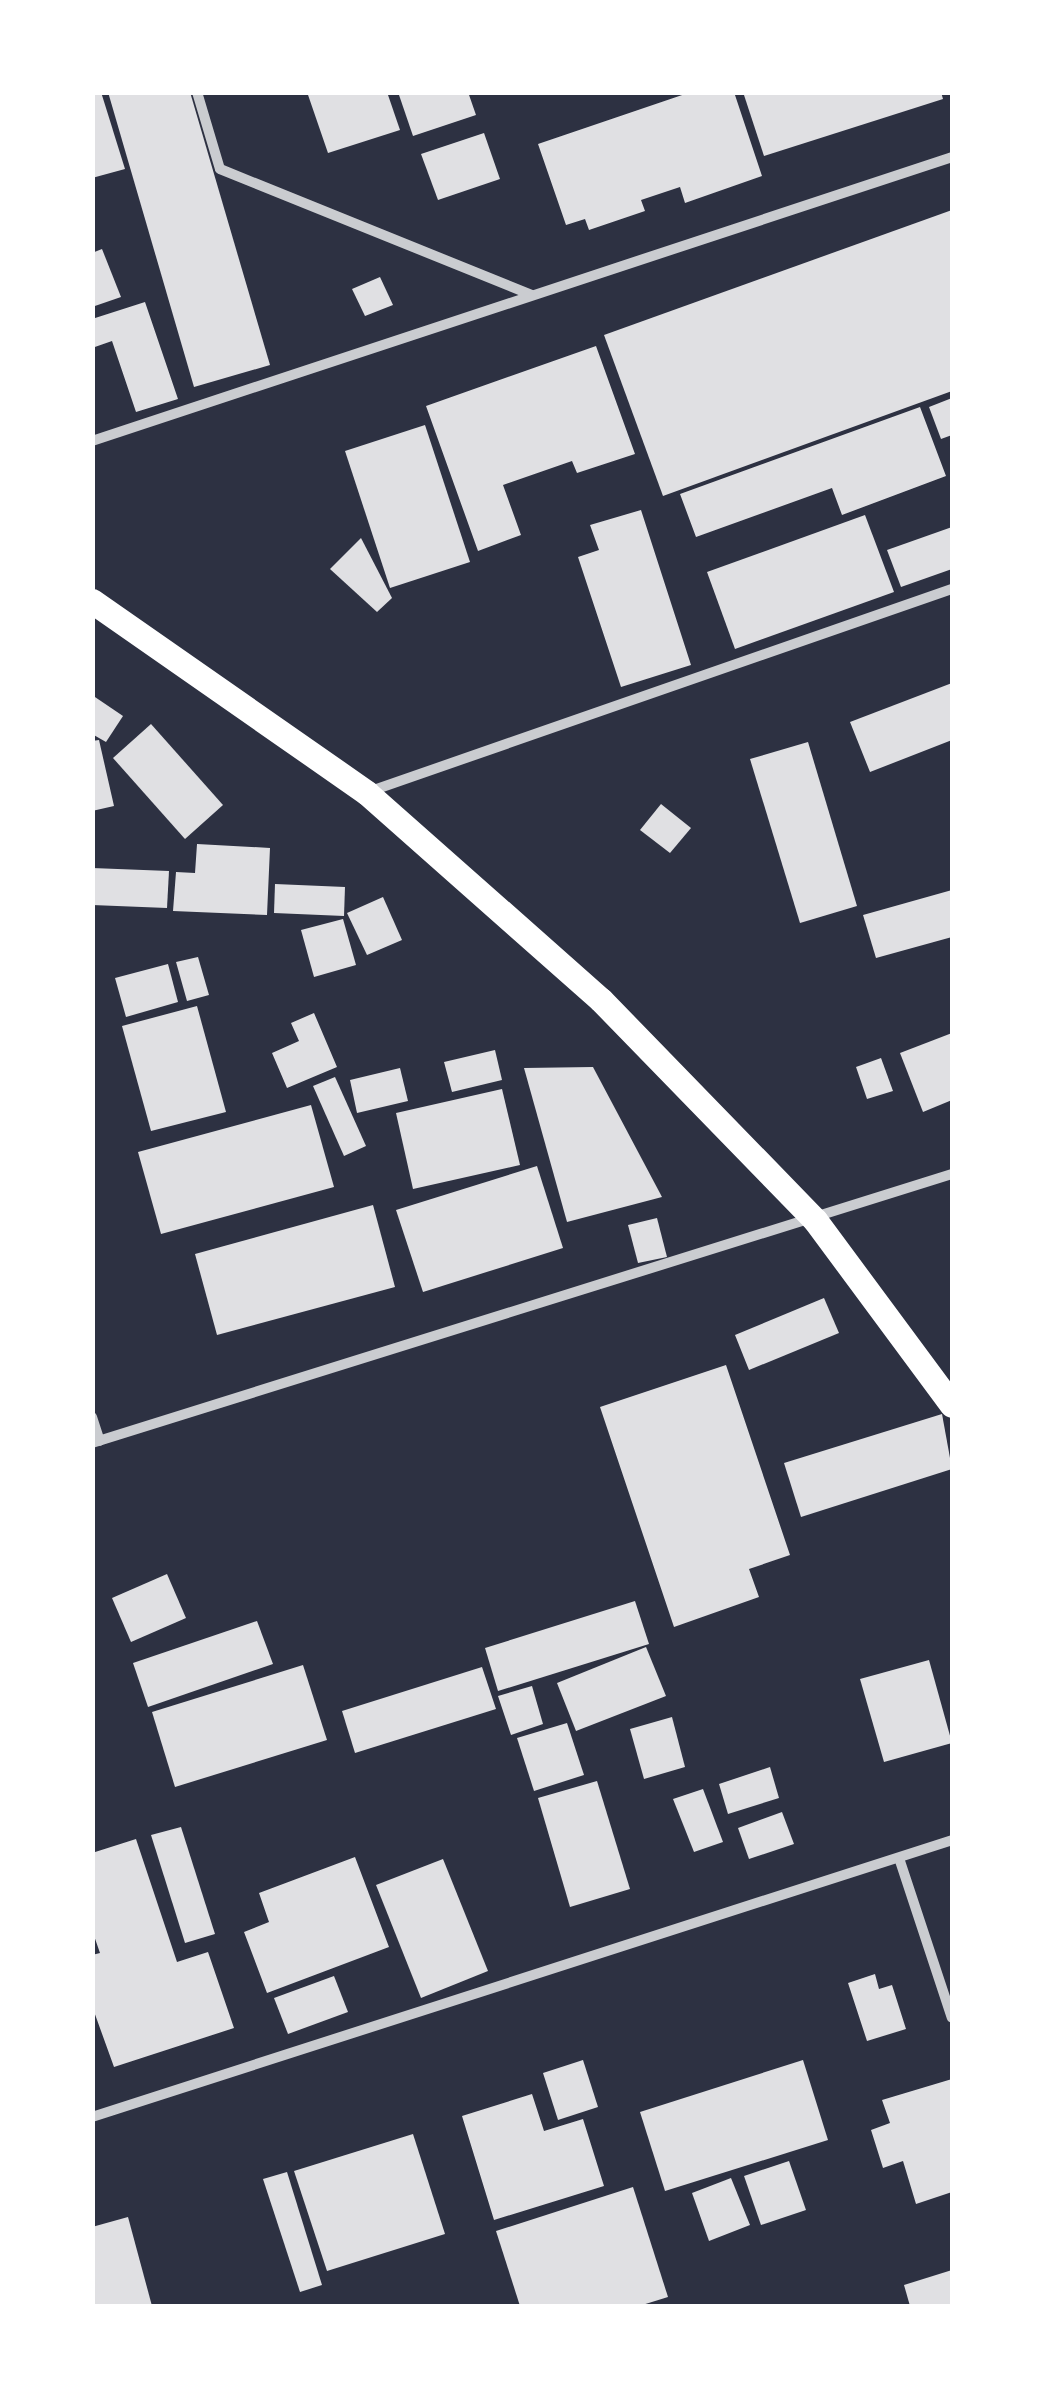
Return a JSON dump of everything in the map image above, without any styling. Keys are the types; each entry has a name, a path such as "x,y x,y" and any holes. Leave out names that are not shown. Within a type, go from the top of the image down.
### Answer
{"main road":[{"path":"92,601 367,793 602,1000 815,1220 952,1406"}],"street":[{"path":"197,92 220,169 533,296"},
{"path":"92,441 952,157"},
{"path":"367,793 952,589"},
{"path":"92,1416 96,1442 952,1174"},
{"path":"92,2118 900,1860 952,1840"},
{"path":"900,1860 952,2018"}],"building":[{"path":"92,92 101,92 125,169 92,178"},
{"path":"108,92 190,92 270,365 194,387"},
{"path":"307,92 387,92 400,130 328,153"},
{"path":"398,92 468,92 476,115 413,136"},
{"path":"691,92 734,92 762,176 685,203 680,187 641,200 645,211 589,230 585,219 566,225 538,144"},
{"path":"743,92 941,92 943,99 764,156"},
{"path":"484,133 500,179 438,200 421,154"},
{"path":"952,210 952,391 663,496 604,335"},
{"path":"102,249 121,297 92,307 92,253"},
{"path":"380,277 393,305 365,316 352,289"},
{"path":"145,302 178,399 136,412 112,341 92,348 92,319"},
{"path":"596,346 635,454 577,473 572,461 503,485 521,535 478,551 426,406"},
{"path":"952,398 952,435 941,439 929,407"},
{"path":"920,407 946,476 842,515 832,488 696,537 680,494"},
{"path":"425,425 470,562 390,588 345,451"},
{"path":"641,510 691,665 621,687 578,557 599,550 590,525"},
{"path":"865,515 894,592 735,649 707,572"},
{"path":"952,527 952,569 901,587 887,550"},
{"path":"361,538 392,598 377,612 330,569"},
{"path":"952,683 952,740 870,772 850,722"},
{"path":"92,695 123,716 106,742 92,734"},
{"path":"151,724 223,805 185,839 113,758"},
{"path":"99,740 114,806 92,811 92,741"},
{"path":"808,742 857,906 800,923 750,759"},
{"path":"661,804 691,828 670,853 640,830"},
{"path":"197,844 270,848 267,915 173,911 176,872 195,873"},
{"path":"92,868 169,871 167,908 92,905"},
{"path":"275,884 345,887 344,916 274,913"},
{"path":"952,890 952,937 876,958 863,915"},
{"path":"383,897 402,940 367,955 347,913"},
{"path":"343,919 356,965 314,977 301,930"},
{"path":"198,957 209,995 187,1001 176,962"},
{"path":"168,964 178,1002 126,1017 115,978"},
{"path":"197,1006 226,1112 151,1131 122,1026"},
{"path":"314,1013 337,1067 287,1088 272,1053 299,1041 291,1023"},
{"path":"952,1033 952,1100 923,1112 900,1053"},
{"path":"495,1050 502,1080 452,1092 444,1062"},
{"path":"881,1058 893,1091 867,1099 856,1067"},
{"path":"593,1067 662,1197 567,1222 524,1068"},
{"path":"400,1068 408,1101 357,1113 350,1080"},
{"path":"335,1077 366,1146 344,1156 313,1086"},
{"path":"502,1089 520,1165 413,1189 396,1113"},
{"path":"311,1105 334,1187 161,1234 138,1152"},
{"path":"537,1166 563,1248 423,1292 396,1210"},
{"path":"373,1205 395,1287 217,1335 195,1254"},
{"path":"657,1218 667,1257 638,1263 628,1225"},
{"path":"824,1298 839,1333 749,1370 735,1335"},
{"path":"726,1365 790,1555 749,1569 759,1597 674,1627 600,1407"},
{"path":"942,1414 952,1469 801,1517 784,1463"},
{"path":"167,1574 186,1618 131,1642 112,1598"},
{"path":"635,1601 649,1644 498,1691 485,1648"},
{"path":"257,1621 273,1664 148,1707 133,1663"},
{"path":"646,1647 666,1696 576,1731 557,1683"},
{"path":"929,1660 952,1743 884,1762 860,1679"},
{"path":"303,1665 327,1740 175,1787 152,1712"},
{"path":"482,1667 496,1709 355,1753 342,1711"},
{"path":"532,1686 543,1724 511,1735 498,1696"},
{"path":"672,1717 685,1767 644,1779 630,1729"},
{"path":"567,1723 584,1775 534,1791 517,1738"},
{"path":"770,1767 779,1798 728,1814 719,1784"},
{"path":"597,1781 630,1889 570,1907 538,1798"},
{"path":"703,1789 723,1842 694,1852 673,1799"},
{"path":"782,1812 794,1844 749,1859 738,1828"},
{"path":"181,1827 215,1934 185,1943 151,1835"},
{"path":"136,1839 177,1962 208,1952 234,2028 114,2067 92,2006 92,1955 100,1953 92,1930 92,1853"},
{"path":"355,1857 389,1947 267,1993 244,1932 269,1922 259,1893"},
{"path":"443,1859 488,1971 421,1998 376,1885"},
{"path":"875,1974 879,1989 892,1985 906,2029 867,2041 848,1983"},
{"path":"334,1976 348,2012 288,2034 274,1998"},
{"path":"583,2060 598,2107 558,2120 543,2073"},
{"path":"803,2060 828,2140 665,2191 640,2112"},
{"path":"952,2079 952,2192 916,2204 903,2161 883,2168 871,2130 890,2123 882,2100"},
{"path":"532,2094 544,2131 583,2119 604,2186 494,2220 462,2116"},
{"path":"413,2134 445,2234 327,2271 294,2171"},
{"path":"789,2161 806,2210 761,2225 744,2176"},
{"path":"287,2172 322,2285 300,2292 263,2179"},
{"path":"731,2178 750,2225 709,2241 692,2193"},
{"path":"633,2187 668,2297 639,2306 520,2306 496,2231"},
{"path":"128,2217 152,2306 92,2306 92,2227"},
{"path":"952,2270 952,2306 910,2306 904,2285"}]}
